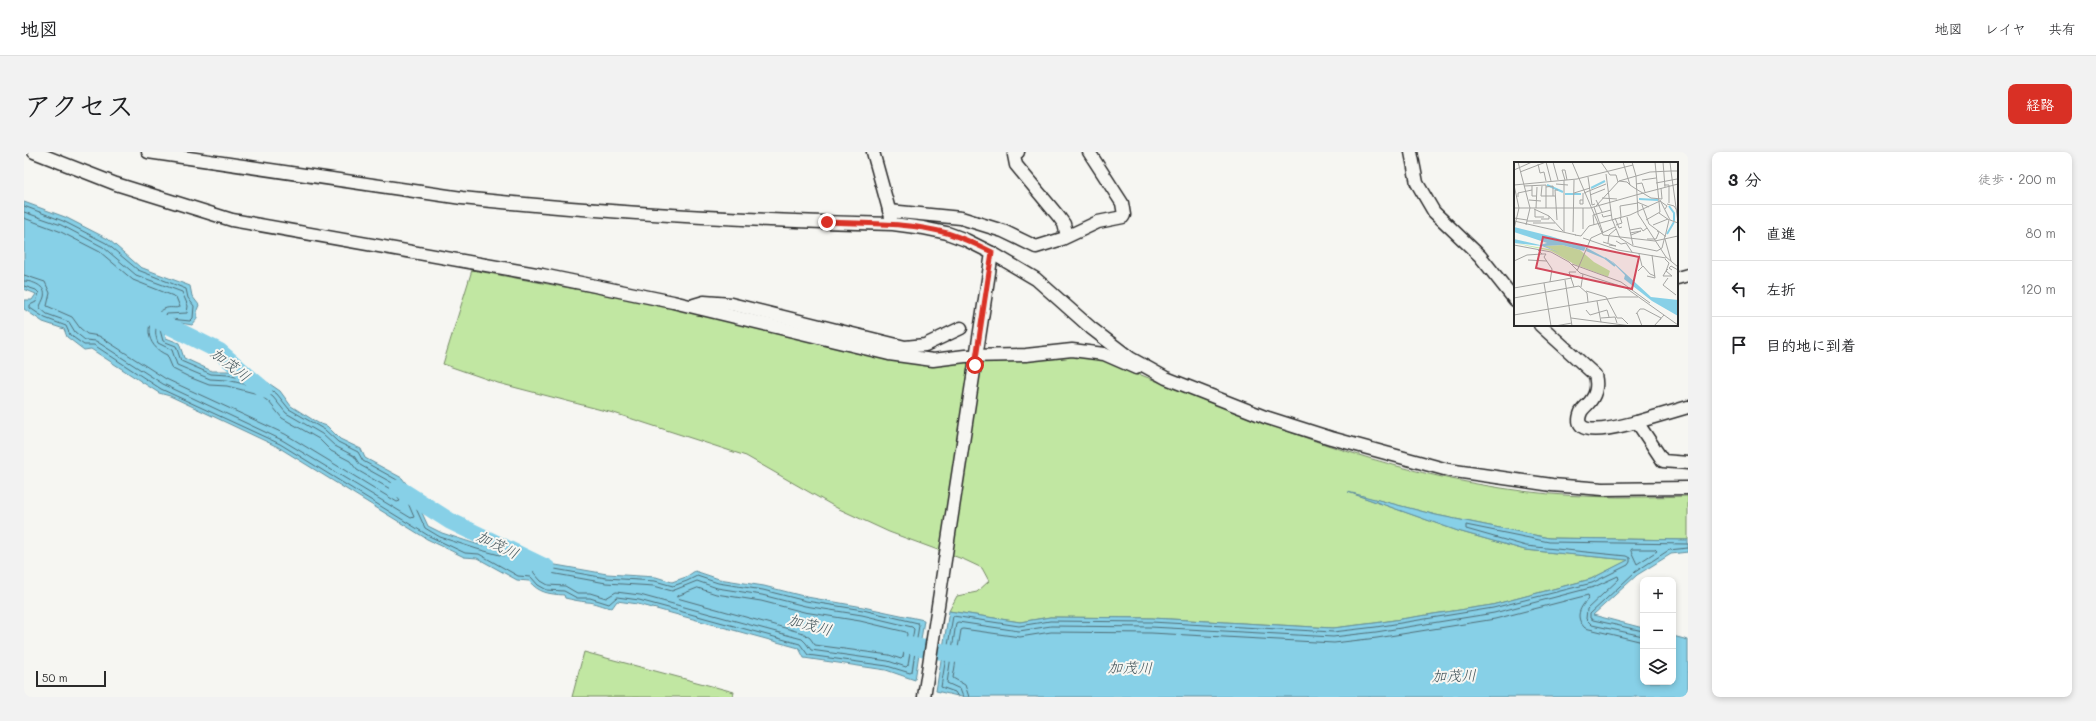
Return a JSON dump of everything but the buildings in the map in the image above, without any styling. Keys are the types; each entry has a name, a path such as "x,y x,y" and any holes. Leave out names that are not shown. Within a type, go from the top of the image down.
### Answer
{"street":[{"path":"34,152 116,184 232,220 542,275 690,307 889,354 933,360 977,356 1026,355 1072,350 1104,354 1127,366 1156,373 1265,417 1338,440 1448,470 1552,485 1603,489 1688,488"},
{"path":"148,152 438,195 508,203 655,214 893,224 947,233 992,252 1023,270 1112,346 1156,373"},
{"path":"873,152 893,224"},
{"path":"1018,152 1014,155 1016,165 1059,217 1064,224 1067,236"},
{"path":"889,211 961,218 1003,232 1036,247 1067,236 1098,222 1123,217 1122,203 1088,152"},
{"path":"1411,152 1417,182 1434,212 1480,256 1514,299"},
{"path":"924,697 992,252"},
{"path":"1678,278 1688,275"},
{"path":"690,307 704,302 731,304 905,347 925,345 961,328"},
{"path":"1541,326 1595,375 1598,385 1596,394 1581,412 1580,420 1582,425 1588,430 1598,431 1637,422 1688,407"},
{"path":"1637,422 1662,461 1688,463"}],"green space":[{"path":"472,270 965,361 1073,355 1098,358 1246,416 1346,451 1397,466 1501,488 1547,494 1618,497 1688,496 1688,540 1549,538 1436,515 1354,494 1458,531 1525,550 1629,560 1591,579 1492,605 1333,628 1152,618 1050,617 1020,622 949,611 957,596 977,592 989,581 982,568 965,560 889,532 837,508 746,456 617,414 498,383 443,364"},
{"path":"584,652 734,692 733,697 572,697"}],"water":[{"path":"24,202 65,217 108,239 140,267 190,286 192,296 199,305 197,310 197,319 192,325 181,323 180,327 171,322 164,330 166,338 179,343 184,358 212,371 228,371 264,380 280,391 291,406 318,423 327,426 340,439 361,449 365,458 402,478 412,491 428,526 442,533 479,545 550,564 607,574 656,577 672,582 686,577 695,571 719,579 764,586 807,597 924,620 915,680 886,670 804,658 799,648 638,604 617,601 612,608 565,598 564,595 545,592 537,588 529,581 517,580 477,558 464,557 427,539 278,447 170,396 159,393 91,349 84,350 67,337 64,329 43,322 24,309 24,300 32,300 36,294 24,289"},
{"path":"1348,492 1436,515 1549,538 1688,540 1688,552 1671,554 1637,575 1593,615 1640,627 1640,685 1676,685 1676,637 1688,640 1688,697 962,697 936,691 949,611 1020,622 1050,617 1152,618 1333,628 1492,605 1591,579 1628,560 1525,550 1458,531"}],"waterway":[{"name":"加茂川","path":"147,315 219,351 264,390"},
{"name":"加茂川","path":"398,488 450,521 547,568"},
{"name":"加茂川","path":"897,643 965,656"}],"route":[{"path":"827,222 893,224 924,228 947,233 992,252 975,365"}]}
